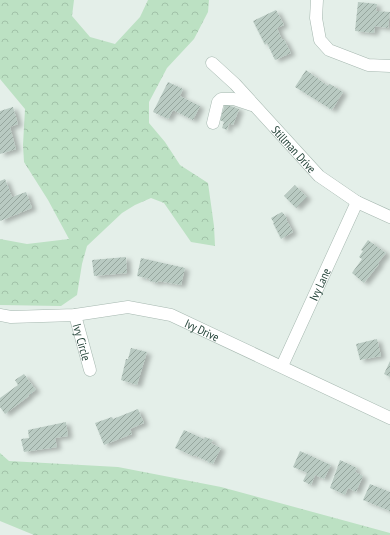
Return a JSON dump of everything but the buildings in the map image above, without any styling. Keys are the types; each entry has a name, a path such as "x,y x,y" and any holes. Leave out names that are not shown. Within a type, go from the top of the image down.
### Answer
{"street":[{"path":"317,0 316,18 320,40 329,50 368,65 390,66"},
{"name":"Stillman Drive","path":"212,63 235,84 318,176 357,202 390,217"},
{"path":"213,123 218,102 221,98 234,99 253,105"},
{"name":"Ivy Lane","path":"282,366 357,202"},
{"name":"Ivy Drive","path":"0,315 11,317 75,315 128,307 171,315 390,418"},
{"name":"Ivy Circle","path":"75,315 90,370"}],"green space":[{"path":"0,0 74,0 72,16 90,37 115,44 140,17 148,0 209,0 208,12 194,39 167,68 149,102 149,123 165,142 180,165 208,183 214,226 215,246 191,242 164,203 151,198 122,213 87,246 82,264 77,295 61,306 0,305 0,239 27,244 69,239 48,200 24,162 23,145 25,109 0,79"},
{"path":"0,453 9,461 118,467 221,487 390,533 390,535 34,535 0,521"}]}
